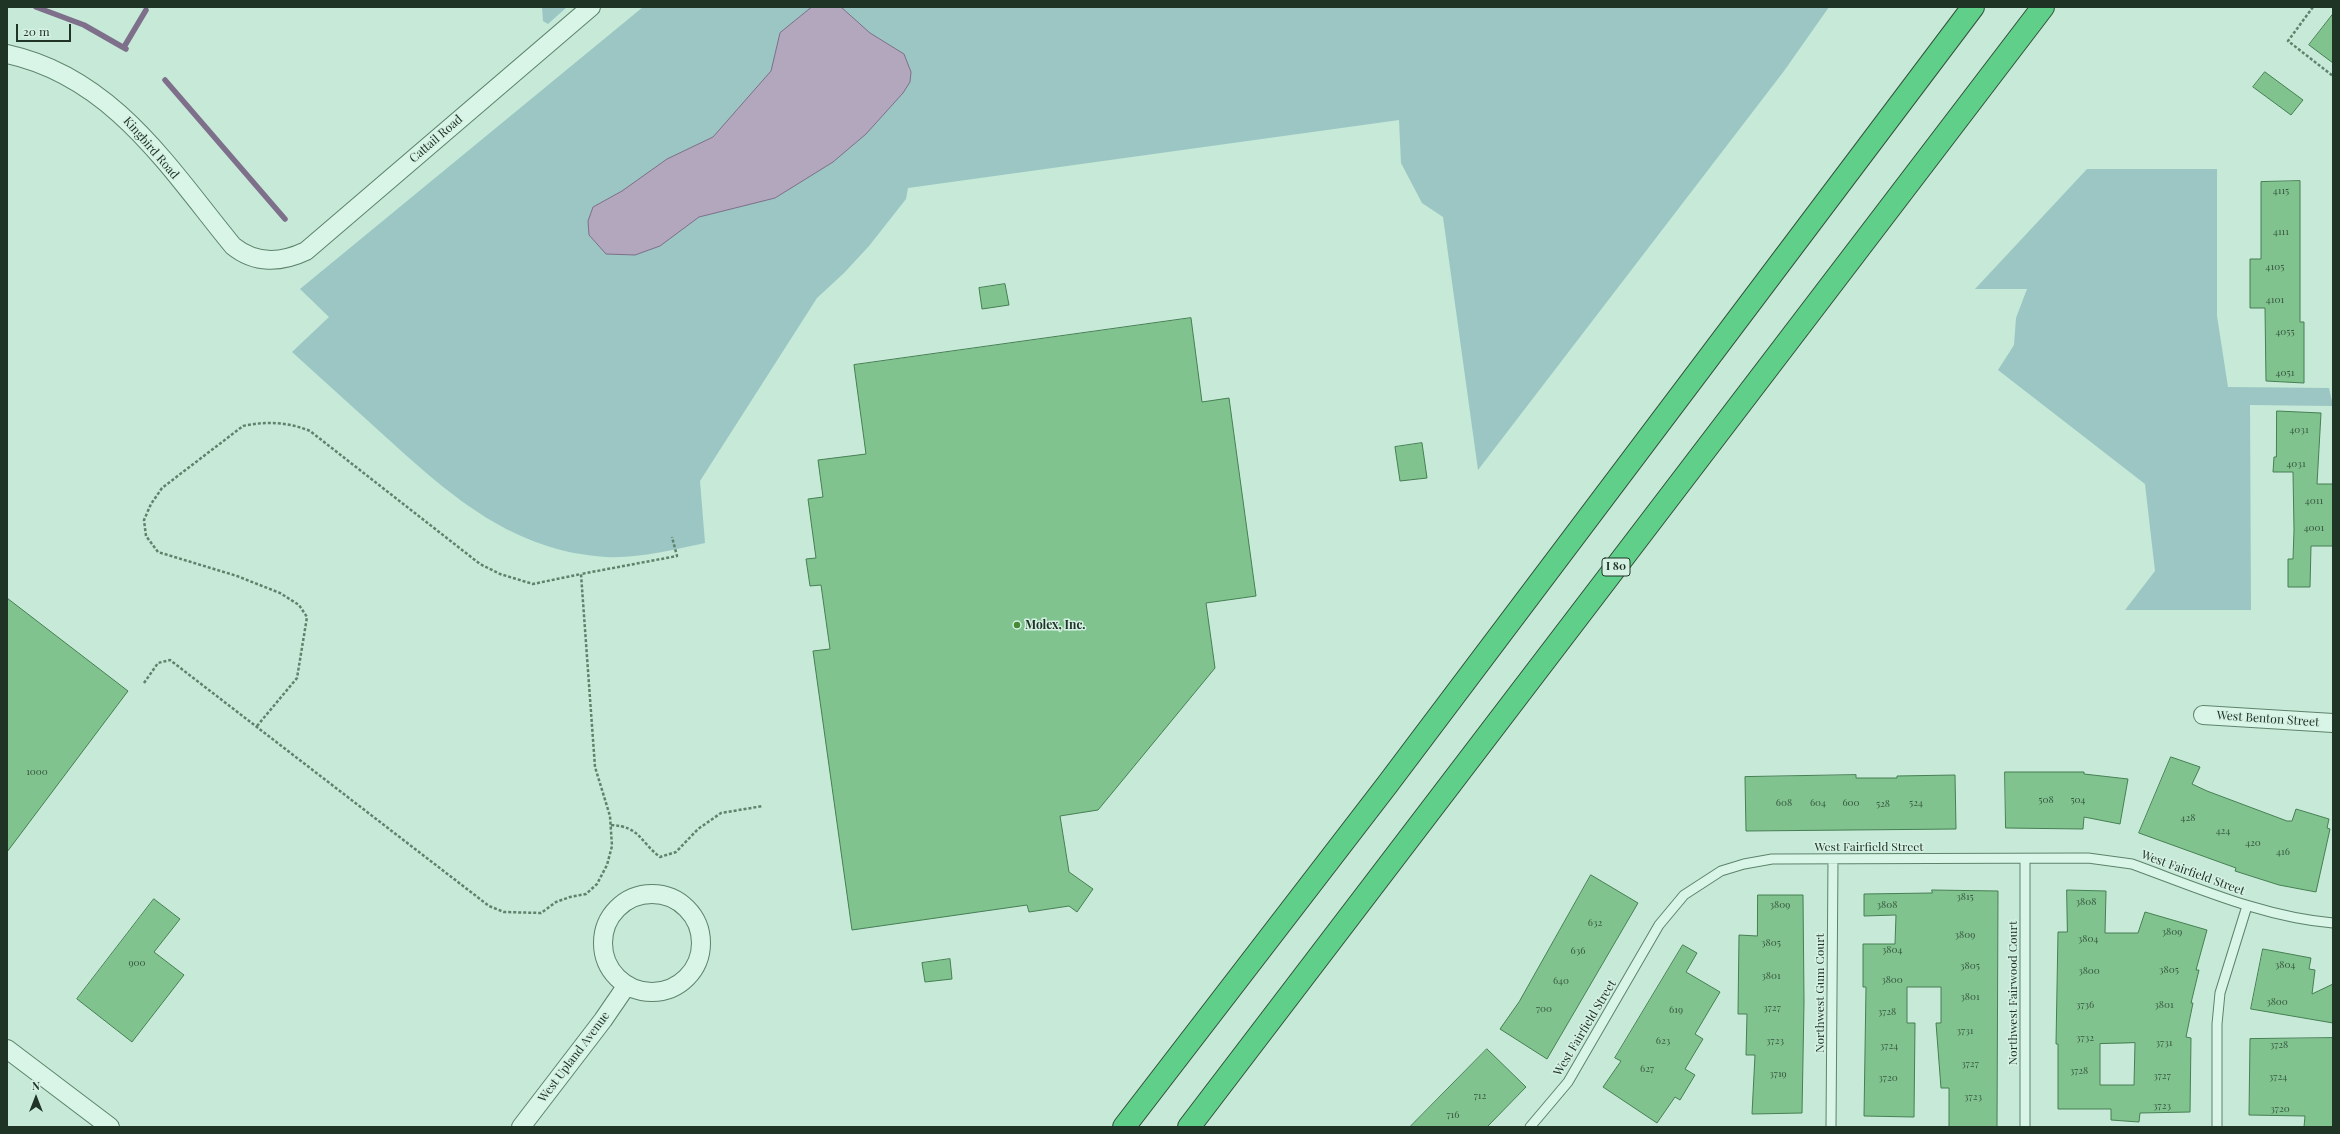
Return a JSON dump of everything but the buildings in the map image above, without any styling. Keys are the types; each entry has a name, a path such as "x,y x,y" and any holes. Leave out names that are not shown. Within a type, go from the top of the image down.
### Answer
{"highway":[{"path":"1124,1127 1387,785 1973,7"},
{"name":"I 80","path":"1189,1127 2043,7"}],"street":[{"name":"Cattail Road","path":"276,261 288,259 306,251 591,7"},
{"name":"Kingbird Road","path":"7,54 57,71 115,108 136,127 233,246 250,257 276,261"},
{"name":"West Benton Street","path":"2203,715 2333,723"},
{"path":"642,894 660,894 676,900 688,910 697,923 701,939 700,955 694,969 683,981 669,989 654,992 640,991 627,985 614,974 605,960 602,943 605,926 614,912 626,900 642,894"},
{"name":"West Upland Avenue","path":"521,1127 603,1020 627,985"},
{"path":"7,1049 110,1127"}],"lane":[{"name":"West Fairfield Street","path":"1530,1127 1568,1082 1659,925 1684,895 1721,871 1744,864 1772,859 2025,860 2088,858 2122,861 2247,906 2301,918 2333,923"},
{"name":"Northwest Gum Court","path":"1831,1127 1833,859"},
{"name":"Northwest Fairwood Court","path":"2025,860 2025,1127"},
{"path":"2217,1127 2217,1024 2220,993 2247,906"}],"path":[{"path":"2313,7 2288,41 2333,76"},
{"path":"257,726 297,678 307,617 298,605 280,594 237,576 158,552 146,536 144,520 151,504 162,488 243,426 256,423 294,424 310,430 480,564 500,574 533,584 677,556 672,537"},
{"path":"144,683 158,663 170,660 489,906 504,912 541,913 556,902 570,897 586,894 597,884 608,865 612,846 610,816 595,767 581,574"},
{"path":"611,825 626,826 641,837 650,849 660,857 676,852 698,828 721,813 763,806"}],"shaded area":[{"path":"542,7 567,7 548,24 543,21"},
{"path":"643,7 1829,7 1784,71 1478,470 1443,217 1422,203 1401,163 1399,120 908,188 906,199 869,246 844,273 817,298 700,481 705,543 643,555 606,557 573,553 542,544 514,533 487,518 461,501 412,461 292,352 329,317 300,289"},
{"path":"812,7 841,7 870,33 904,54 911,72 910,82 903,93 866,134 833,162 775,198 699,217 660,246 635,255 606,254 589,235 588,221 593,207 622,191 667,159 713,137 771,71 780,33"},
{"path":"2087,169 2217,169 2217,316 2228,387 2329,388 2333,406 2250,405 2251,610 2125,610 2155,571 2145,484 1998,370 2014,345 2016,318 2027,289 1975,289"}],"waterway":[{"path":"36,7 84,25 126,49"},
{"path":"124,47 146,10"},
{"path":"165,80 285,219"}],"place":[{"name":"Molex, Inc.","path":"1017,625"}]}
